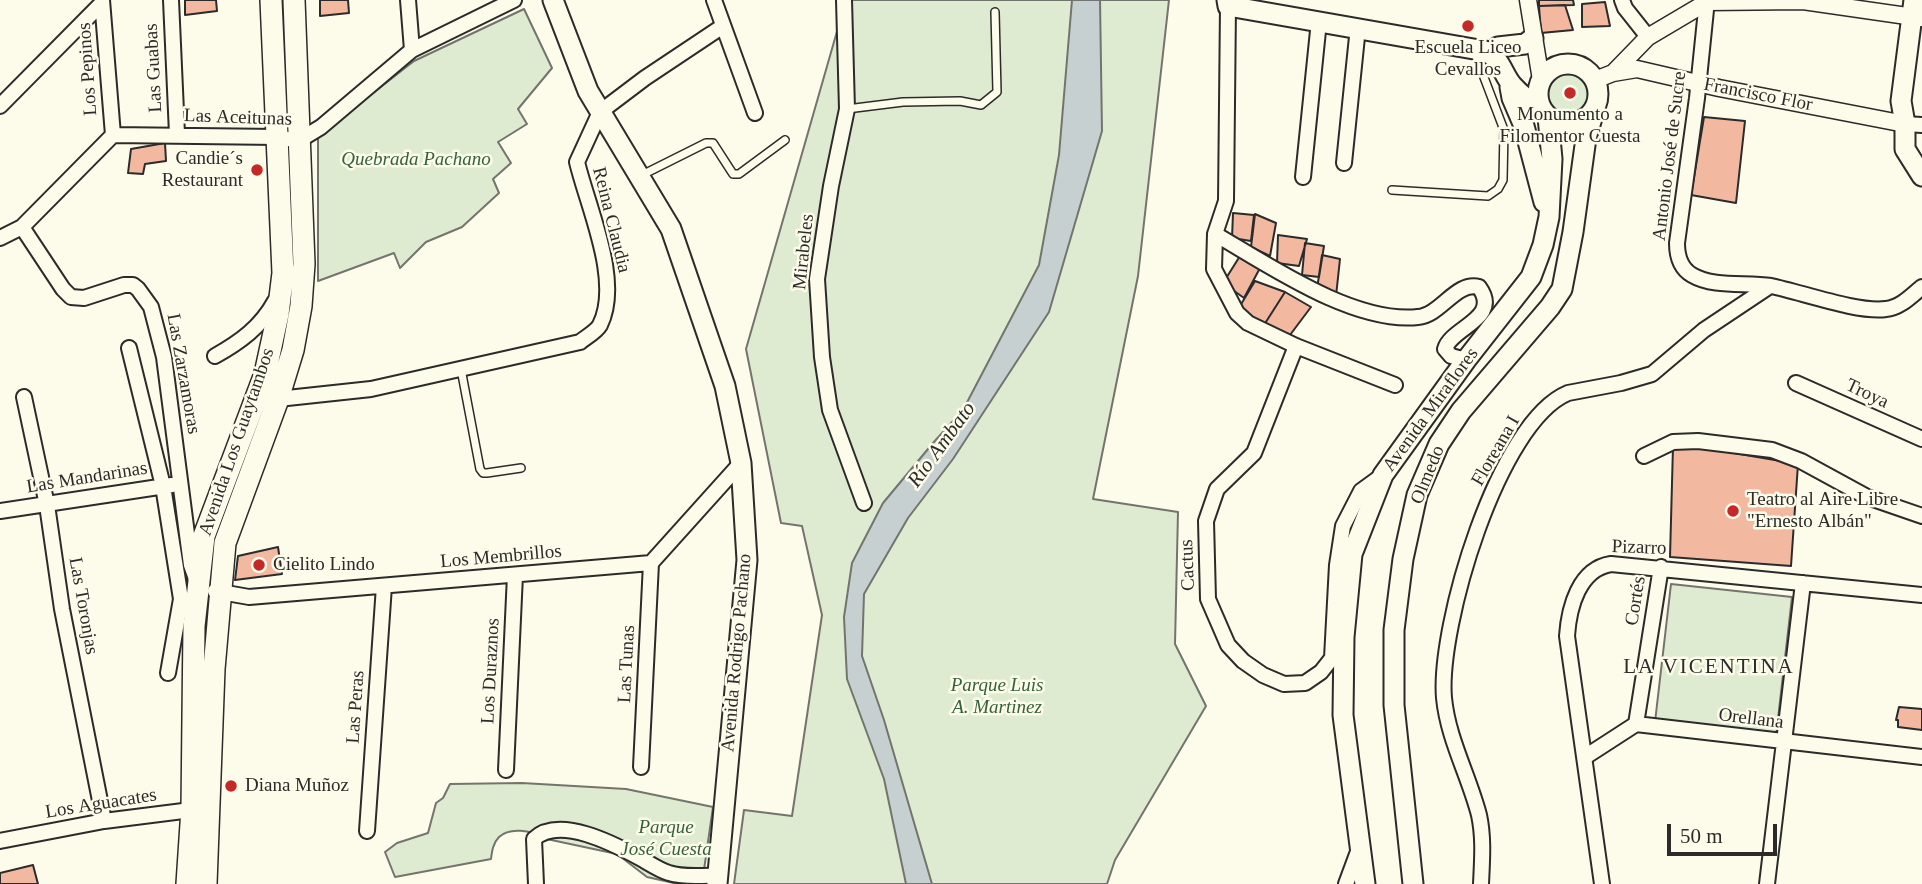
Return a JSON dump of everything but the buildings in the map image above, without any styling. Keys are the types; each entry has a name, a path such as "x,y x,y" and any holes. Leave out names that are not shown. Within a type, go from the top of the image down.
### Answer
{"main road":[{"name":"Avenida Los Guaytambos","path":"187,884 201,809 225,543 278,399 293,350 301,306 304,264 271,0"},
{"name":"Avenida Los Guaytambos","path":"206,884 194,626 197,583 204,536 265,374 278,314 283,272 294,0"},
{"name":"Avenida Rodrigo Pachano","path":"553,0 588,91 671,229 724,386 741,463 747,560 717,880"},
{"path":"1228,3 1473,47 1492,54 1510,82 1545,114 1556,122 1573,124 1582,121 1595,108 1604,76 1568,64 1549,70 1540,82 1538,97 1545,114"},
{"path":"1918,13 1913,124 1905,149 1922,176"},
{"path":"1473,47 1488,44 1498,47 1525,44 1533,38"},
{"path":"1498,47 1521,81 1540,82"},
{"path":"1510,82 1511,93 1524,126 1549,216"},
{"name":"Olmedo","path":"1413,884 1394,705 1394,630 1403,559 1417,495 1439,444 1461,411 1550,307 1562,289 1586,138 1595,108"},
{"name":"Avenida Miraflores","path":"1365,884 1343,715 1344,637 1352,554 1383,475 1466,360 1531,277 1543,245 1549,216 1552,159 1545,114"}],"street":[{"name":"Las Guabas","path":"171,0 177,134"},
{"path":"408,0 412,50"},
{"name":"Las Aceitunas","path":"113,135 177,134 288,139 321,127 412,50 514,0"},
{"path":"714,0 755,113"},
{"name":"Mirabeles","path":"844,0 847,109 831,186 817,279 822,357 830,410 864,503"},
{"path":"1528,0 1540,82"},
{"path":"1622,0 1625,8 1648,37"},
{"path":"1604,76 1648,37 1707,1 1803,1 1918,13"},
{"name":"Antonio José de Sucre","path":"1707,1 1699,83 1677,243 1680,263 1689,273 1702,279 1770,286"},
{"path":"0,106 102,2"},
{"name":"Los Pepinos","path":"102,2 113,135"},
{"path":"1228,3 1226,201 1215,234 1214,269 1237,313 1248,323 1296,346 1395,385"},
{"path":"1303,177 1319,21"},
{"name":"Reina Claudia","path":"278,399 371,389 461,369 580,342 599,327 607,303 608,271 577,162 600,112 723,26"},
{"path":"1344,163 1358,27"},
{"name":"Francisco Flor","path":"1604,76 1637,69 1913,124"},
{"path":"0,238 22,227 113,135"},
{"name":"Las Zarzamoras","path":"22,227 71,297 84,298 124,285 133,285 151,307 164,357 191,565 197,583"},
{"path":"1215,234 1332,299 1385,317 1420,317 1432,313 1463,289 1472,285 1479,287 1485,301 1483,310 1471,325 1447,341 1445,349 1451,356 1466,360"},
{"path":"1770,286 1864,308 1885,310 1903,302 1922,287"},
{"name":"Floreana I","path":"1481,884 1482,841 1479,817 1451,733 1444,698 1444,673 1448,634 1461,582 1490,499 1523,435 1533,421 1561,396 1652,374 1704,330 1770,286"},
{"path":"215,355 235,345 260,323 281,290"},
{"name":"Cactus","path":"1296,346 1254,453 1217,489 1206,521 1208,599 1228,645 1263,676 1284,684 1305,683 1321,672 1332,658 1337,565 1343,526 1361,491 1383,475"},
{"path":"129,348 163,486 181,599 169,673"},
{"name":"Troya","path":"1796,383 1922,439"},
{"name":"Las Toronjas","path":"24,397 47,505 62,609 104,821"},
{"path":"1644,456 1673,442 1698,441 1772,450 1801,461 1867,497 1922,516"},
{"path":"651,563 741,463"},
{"name":"Las Mandarinas","path":"0,511 180,484"},
{"name":"Los Membrillos","path":"197,583 221,593 249,597 651,563"},
{"name":"Las Tunas","path":"641,767 651,563"},
{"name":"Pizarro","path":"1602,884 1567,636 1570,616 1581,583 1591,571 1604,565 1661,567 1922,595"},
{"name":"Cortés","path":"1636,724 1661,567"},
{"name":"Los Duraznos","path":"506,770 515,575"},
{"path":"1768,884 1803,583"},
{"name":"Las Peras","path":"367,831 384,586"},
{"path":"1585,757 1636,724"},
{"name":"Orellana","path":"1636,724 1922,757"},
{"name":"Los Aguacates","path":"0,839 104,821 201,809"},
{"path":"536,884 534,839 542,832 554,828 573,830 625,850 670,874 717,880"},
{"path":"1346,884 1360,847"}],"lane":[{"path":"847,109 903,102 960,101 981,105 990,100 997,93 995,12"},
{"path":"1392,190 1488,196 1498,189 1503,180 1504,130 1473,47"},
{"path":"639,176 706,143 713,143 733,174 739,174 785,140"},
{"path":"461,369 480,469 487,473 521,468"}],"green space":[{"name":"Parque Luis A. Martinez","path":"846,0 1169,0 1138,276 1093,499 1178,512 1175,644 1206,706 1115,860 1107,884 734,884 744,810 792,816 822,615 802,526 781,523 746,349"},
{"name":"Quebrada Pachano","path":"524,9 552,68 518,109 527,124 498,142 511,163 493,179 499,193 462,227 426,242 400,268 394,253 318,281 318,136 414,61"},
{"path":"1568,67 1578,69 1586,75 1592,83 1592,103 1586,111 1578,117 1568,119 1558,117 1550,111 1544,103 1542,93 1544,83 1550,75 1558,69"},
{"path":"1671,584 1792,597 1776,736 1655,722"},
{"name":"Parque José Cuesta","path":"522,783 626,789 713,807 702,884 674,883 647,877 617,854 520,831 499,837 494,844 491,859 395,877 385,852 397,843 428,833 436,803 443,798 450,784"}],"water":[{"name":"Río Ambato","path":"1072,0 1100,0 1102,131 1049,312 953,459 908,518 864,594 862,656 884,720 932,884 906,884 884,779 847,679 844,617 852,563 883,503 963,410 1039,265 1059,155"}],"place":[{"name":"Escuela Liceo Cevallos","path":"1468,26"},
{"name":"Monumento a Filomentor Cuesta","path":"1570,93"},
{"name":"Candie´s Restaurant","path":"257,170"},
{"name":"Teatro al Aire Libre \"Ernesto Albán\"","path":"1733,511"},
{"name":"Cielito Lindo","path":"259,565"},
{"name":"Diana Muñoz","path":"231,786"}],"district":[{"name":"LA VICENTINA","path":"1709,667"}]}
